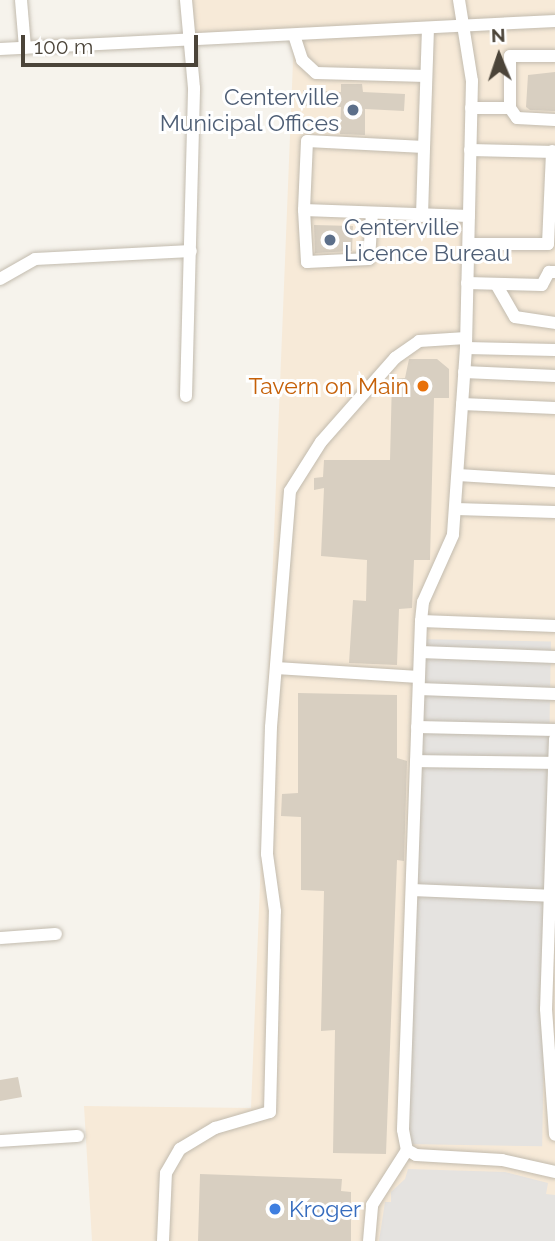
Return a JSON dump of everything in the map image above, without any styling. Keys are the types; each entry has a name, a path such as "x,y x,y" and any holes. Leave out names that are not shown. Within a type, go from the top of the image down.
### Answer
{"street":[{"path":"21,0 25,48"},
{"path":"186,0 191,39 191,251 186,396"},
{"path":"369,1241 372,1205 407,1150 403,1130 421,621 423,602 453,535 456,509 466,343 471,108 464,25 459,0"},
{"path":"0,49 555,21"},
{"path":"422,216 428,28"},
{"path":"294,35 302,60 316,73 426,76"},
{"path":"555,56 510,56 510,108 517,118 555,120"},
{"path":"471,108 510,108"},
{"path":"372,213 369,259 307,262 304,210 307,141 424,147"},
{"path":"469,244 551,245 553,151 470,149"},
{"path":"304,210 469,216"},
{"path":"0,279 35,259 191,251"},
{"path":"467,283 542,285 549,272 555,272"},
{"path":"496,284 515,317 555,323"},
{"path":"163,1241 166,1173 180,1149 215,1128 270,1112 275,911 267,854 276,668 289,491 300,471 395,358 419,341 555,350"},
{"path":"464,372 555,376"},
{"path":"462,404 555,408"},
{"path":"458,475 555,481"},
{"path":"456,509 555,512"},
{"path":"421,621 555,626"},
{"path":"420,652 555,657"},
{"path":"276,668 555,694"},
{"path":"417,727 555,730"},
{"path":"555,739 551,1028 555,1135"},
{"path":"416,761 555,763"},
{"path":"412,890 552,896"},
{"path":"0,938 56,934"},
{"path":"0,1141 78,1136"},
{"path":"407,1150 416,1155 502,1160 555,1172"}],"shaded area":[{"path":"188,0 555,0 555,1241 92,1241 84,1106 251,1108 294,36 191,39"},
{"path":"414,639 551,641 542,1146 405,1144"},
{"name":"Kroger","path":"408,1169 505,1172 548,1183 546,1194 555,1195 555,1241 379,1241 385,1202 391,1202 391,1192 405,1179"}],"building":[{"path":"555,72 555,111 530,110 526,107 528,75"},
{"name":"Centerville Municipal Offices","path":"341,84 362,84 363,92 405,94 404,111 365,109 365,135 340,134 341,107 303,106 303,90 341,92"},
{"name":"Centerville Licence Bureau","path":"314,225 353,226 352,251 315,253"},
{"path":"409,359 437,359 449,369 449,398 434,398 430,560 414,560 412,608 399,609 397,665 349,663 353,600 366,601 367,560 321,556 324,488 314,490 314,478 323,477 324,460 390,460 392,379 405,378"},
{"path":"298,693 397,695 397,758 407,761 404,861 397,860 386,1154 333,1153 335,1030 321,1031 324,891 301,890 301,817 281,816 282,794 298,793"},
{"path":"18,1077 22,1097 0,1101 0,1080"},
{"name":"Kroger","path":"200,1174 342,1179 341,1191 351,1192 351,1241 198,1241"}],"place":[{"name":"Centerville Municipal Offices","path":"353,110"},
{"name":"Centerville Licence Bureau","path":"330,240"},
{"name":"Tavern on Main","path":"423,386"},
{"name":"Kroger","path":"275,1209"}]}
